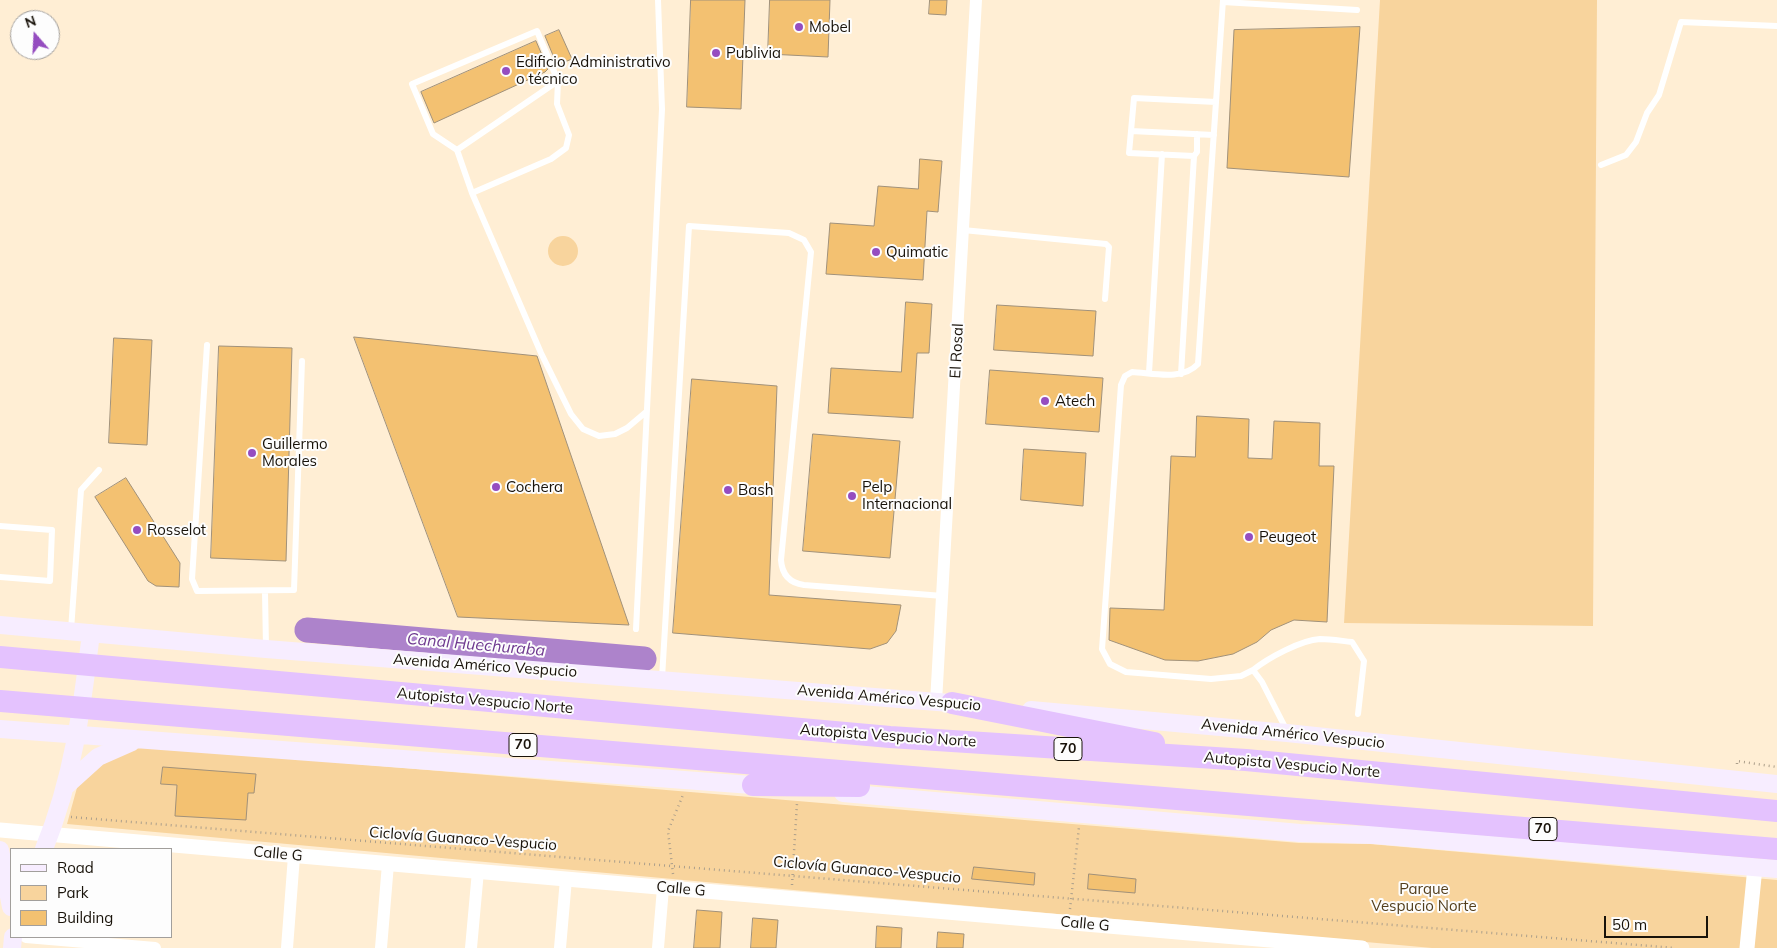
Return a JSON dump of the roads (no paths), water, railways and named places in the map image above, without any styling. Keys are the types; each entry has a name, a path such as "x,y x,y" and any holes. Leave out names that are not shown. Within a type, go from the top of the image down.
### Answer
{"highway":[{"name":"Autopista Vespucio Norte","path":"0,657 890,738 1246,760 1777,811"},
{"name":"70","path":"0,701 1777,849"},
{"path":"944,702 1246,760"},
{"path":"752,785 1047,787"}],"main road":[{"name":"Avenida Américo Vespucio","path":"0,625 71,632 90,639 266,649 944,702 1287,732 1777,784"},
{"path":"47,842 66,785 79,730 90,639"},
{"path":"0,729 79,730 136,740 752,785 1300,833 1374,835 1777,869"},
{"path":"66,785 98,757 136,740"},
{"path":"0,850 10,902"}],"street":[{"name":"El Rosal","path":"944,702 943,596 976,0"},
{"name":"Calle G","path":"0,830 47,842 153,848"},
{"name":"Calle G","path":"172,849 294,856 1362,948"},
{"path":"287,948 294,856"},
{"path":"381,948 388,864"},
{"path":"1747,948 1755,867"},
{"path":"472,948 478,872"},
{"path":"560,948 566,879"},
{"path":"658,948 668,888"},
{"path":"38,938 155,948"}],"lane":[{"path":"636,629 662,109 658,0"},
{"path":"1357,10 1223,1 1198,364 1190,372 1181,374 1132,372 1125,376 1120,385 1102,650 1110,664 1126,672 1211,679 1240,676 1253,670 1264,661 1319,639 1352,642 1364,661 1358,714"},
{"path":"1601,165 1626,155 1636,142 1647,113 1659,94 1681,22 1777,26"},
{"path":"472,193 551,159 566,148 569,135 557,104 558,81 537,31 412,84 433,134 458,150 472,193 541,353 572,414 583,428 599,436 614,434 627,428 646,412"},
{"path":"458,150 558,81"},
{"path":"1194,156 1129,152 1134,98 1216,102"},
{"path":"1131,131 1214,135"},
{"path":"1181,374 1194,156 1197,152 1197,134"},
{"path":"1149,373 1162,154"},
{"path":"662,680 689,226 789,233 804,240 811,252 781,560 784,573 792,582 804,586 943,596"},
{"path":"963,230 1106,244 1110,247 1105,299"},
{"path":"207,345 192,579 197,591 290,592 296,586 302,361"},
{"path":"71,632 82,490 99,470"},
{"path":"0,526 52,530 50,581 0,577"},
{"path":"265,592 266,649"},
{"path":"1253,670 1262,682 1287,732"}],"waterway":[{"name":"Canal Huechuraba","path":"307,630 644,659"}],"place":[{"name":"Mobel","path":"799,27"},
{"name":"Publivia","path":"716,53"},
{"name":"Edificio Administrativo o técnico","path":"506,71"},
{"name":"Quimatic","path":"876,252"},
{"name":"Atech","path":"1045,401"},
{"name":"Guillermo Morales","path":"252,453"},
{"name":"Cochera","path":"496,487"},
{"name":"Bash","path":"728,490"},
{"name":"Pelp Internacional","path":"852,496"},
{"name":"Rosselot","path":"137,530"},
{"name":"Peugeot","path":"1249,537"}],"park label":[{"name":"Parque Vespucio Norte","path":"1424,898"}]}
